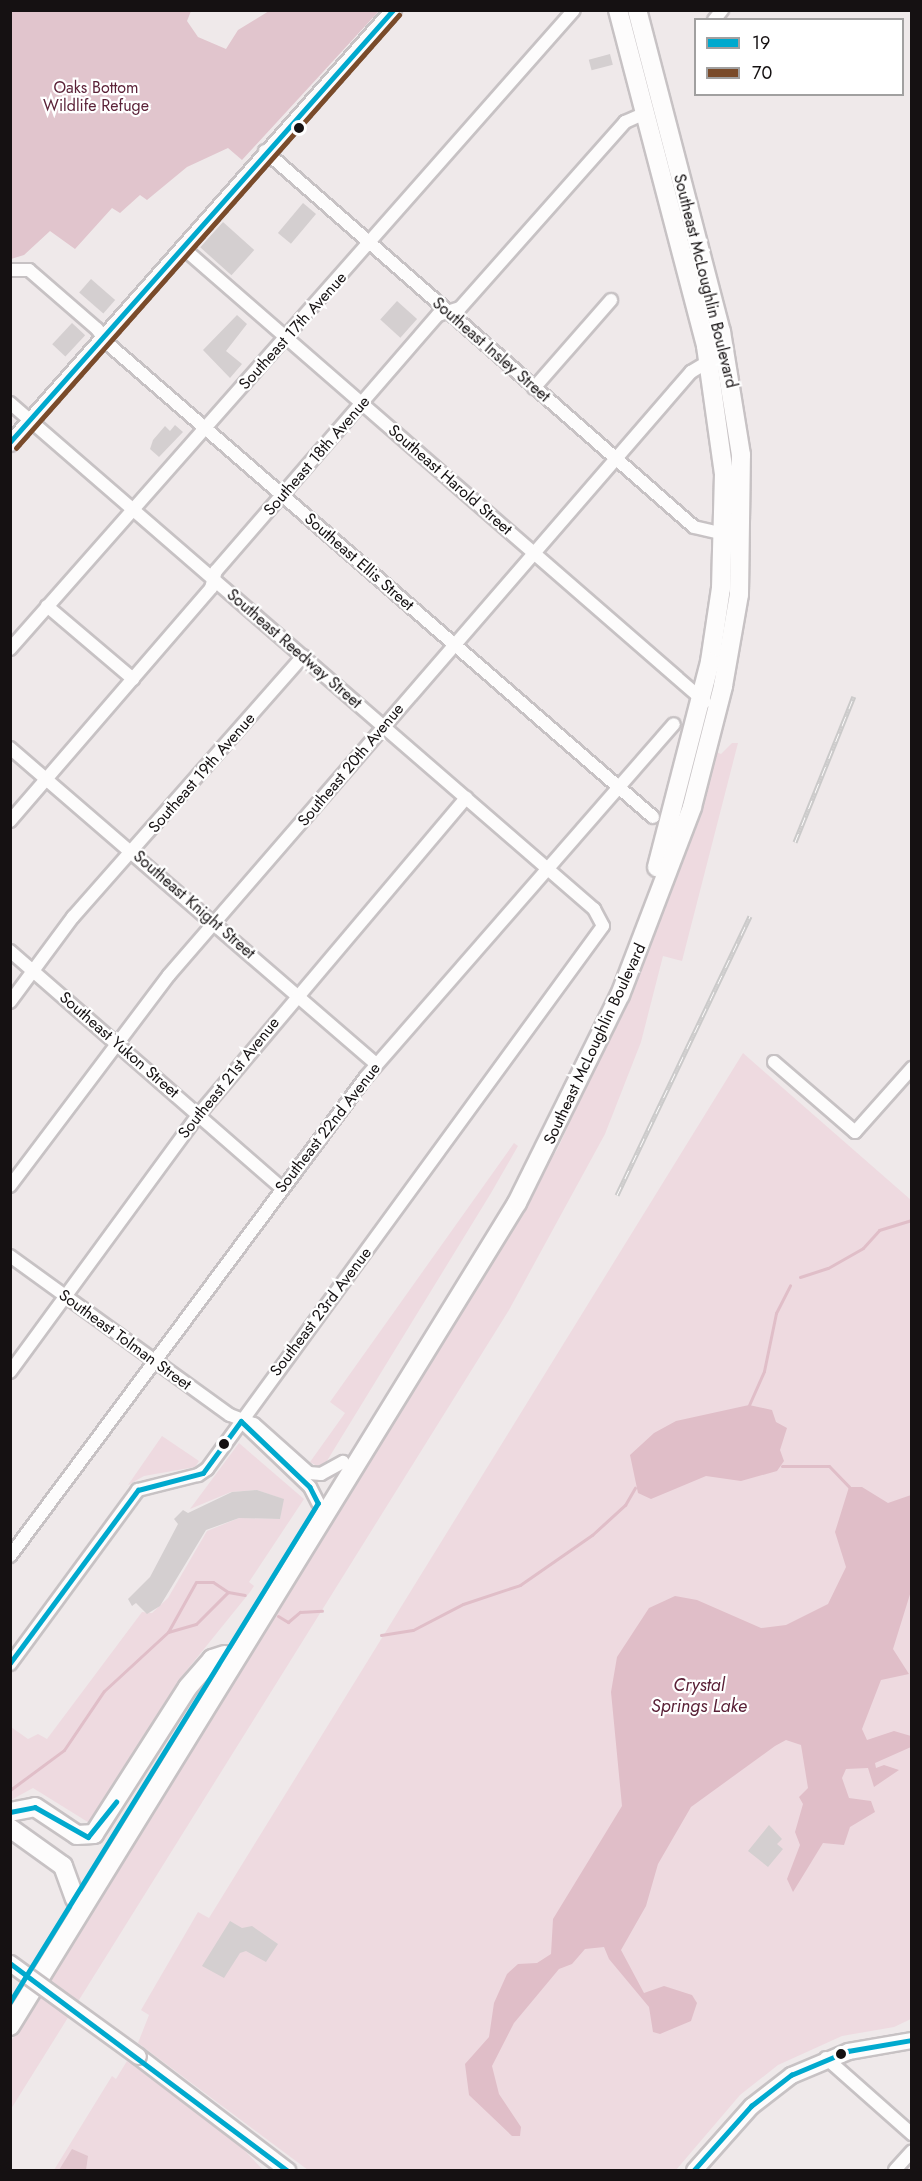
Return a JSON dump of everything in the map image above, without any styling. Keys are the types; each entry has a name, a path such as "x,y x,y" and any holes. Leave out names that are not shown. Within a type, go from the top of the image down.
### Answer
{"highway":[{"name":"Southeast McLoughlin Boulevard","path":"10,2003 225,1655 262,1606 318,1503 500,1210 580,1058 661,856 702,700 717,621 724,534 723,457 709,362 618,10"},
{"name":"Southeast McLoughlin Boulevard","path":"10,2026 262,1606 517,1203 570,1103 660,895 692,807 717,713 742,558 738,424 721,332 637,10"},
{"path":"10,1812 35,1807 77,1835 94,1834 188,1687 207,1664 225,1655"},
{"path":"10,1828 63,1866 75,1899"}],"main road":[{"path":"10,443 265,151 393,10"},
{"path":"10,1963 138,2056 287,2170"},
{"path":"694,2170 768,2090 826,2058 912,2040"}],"street":[{"name":"Southeast 17th Avenue","path":"10,649 132,509 287,339 574,10"},
{"name":"Southeast 18th Avenue","path":"10,821 133,679 213,580 216,571 438,315 460,308 625,122 644,114"},
{"name":"Southeast Insley Street","path":"265,151 694,526 724,534"},
{"name":"Southeast Harold Street","path":"182,247 717,713"},
{"name":"Southeast Ellis Street","path":"10,270 29,270 206,429 653,817"},
{"path":"534,388 611,300"},
{"name":"Southeast 20th Avenue","path":"10,1186 169,975 216,925 384,726 691,372 709,362"},
{"name":"Southeast Reedway Street","path":"10,403 547,868 602,921"},
{"path":"47,606 133,679"},
{"name":"Southeast 19th Avenue","path":"10,1002 73,917 133,852 303,656"},
{"name":"Southeast 22nd Avenue","path":"10,1556 281,1187 376,1064 674,724"},
{"name":"Southeast Knight Street","path":"10,748 376,1064"},
{"name":"Southeast 21st Avenue","path":"10,1372 199,1114 296,994 466,798"},
{"name":"Southeast 23rd Avenue","path":"10,1664 138,1490 203,1473 599,936 602,921"},
{"name":"Southeast Yukon Street","path":"10,951 281,1187"},
{"path":"774,1062 855,1132 912,1068"},
{"name":"Southeast Tolman Street","path":"10,1256 241,1421 310,1487 318,1503"},
{"name":"Southeast Tolman Street","path":"241,1421 254,1424 314,1475 343,1462"},
{"path":"826,2058 912,2134"},
{"path":"895,2170 912,2151"}],"shaded area":[{"path":"732,743 738,743 682,961 663,956 641,1042 605,1134 509,1310 11,2109 10,2043 558,1148 644,959 716,752 721,754"},
{"path":"743,1053 911,1200 911,2019 894,2027 842,2036 778,2065 740,2095 676,2170 308,2170 138,2043 149,2015 141,2010 198,1912 209,1918"},
{"path":"514,1143 518,1146 491,1193 322,1469 310,1462 345,1413 330,1402"},
{"path":"162,1436 199,1461 195,1467 144,1476 128,1485"},
{"path":"239,1443 304,1499 249,1582 254,1586 187,1670 91,1824 33,1788 11,1800 11,1727 28,1739 38,1734 47,1739 142,1612 152,1613 168,1598 207,1531 239,1518 280,1519 283,1499 257,1490 231,1492 190,1509"},
{"path":"127,2061 232,2137 263,2170 54,2170 112,2076 116,2079"}],"green space":[{"name":"Oaks Bottom Wildlife Refuge","path":"10,11 191,11 187,21 198,37 226,49 238,30 269,11 379,11 242,160 228,148 187,167 147,200 140,195 120,213 112,208 75,249 50,231 24,255 11,259"},
{"path":"72,2149 88,2156 86,2170 59,2170"}],"water":[{"path":"749,1405 772,1410 776,1422 787,1428 780,1450 784,1461 777,1471 741,1481 706,1476 651,1499 638,1493 630,1455 654,1433 676,1421"},
{"name":"Crystal Springs Lake","path":"849,1487 862,1487 888,1503 911,1495 911,1591 893,1649 909,1674 881,1680 862,1729 867,1740 894,1731 911,1736 911,1747 875,1763 876,1768 884,1765 899,1770 874,1787 868,1768 846,1769 842,1778 849,1798 871,1801 875,1812 850,1827 844,1845 823,1843 793,1892 787,1879 800,1845 795,1832 803,1804 799,1797 808,1788 801,1745 786,1740 775,1746 691,1807 658,1864 646,1906 621,1950 644,1993 664,1986 692,1995 697,2003 691,2021 660,2034 653,2032 649,2007 609,1959 604,1947 585,1949 572,1964 559,1969 514,2023 492,2066 499,2094 521,2127 520,2136 512,2136 469,2095 465,2064 489,2037 494,2003 507,1974 518,1964 537,1963 551,1954 553,1919 622,1806 611,1692 617,1657 649,1608 675,1596 697,1600 761,1628 786,1625 828,1604 846,1567 835,1532"}],"building":[{"path":"610,54 613,65 592,70 589,60"},
{"path":"303,203 316,214 291,244 278,233"},
{"path":"223,222 254,250 231,275 200,247"},
{"path":"91,279 115,300 103,314 79,293"},
{"path":"397,301 417,319 400,338 380,320"},
{"path":"237,315 247,324 226,351 242,364 230,378 203,350"},
{"path":"72,323 85,335 65,356 52,344"},
{"path":"175,425 183,432 159,457 150,449 153,440 165,426 170,431"},
{"path":"257,1490 284,1499 280,1519 239,1518 206,1530 160,1606 147,1614 136,1603 132,1606 128,1599 150,1577 178,1524 174,1519 183,1510 188,1513 232,1492"},
{"path":"769,1825 782,1839 777,1844 783,1849 768,1867 748,1851"},
{"path":"230,1921 242,1928 252,1926 278,1944 266,1962 246,1951 240,1953 224,1978 202,1966"}],"waterway":[{"path":"800,1277 828,1268 863,1248 879,1230 912,1220"},
{"path":"749,1405 764,1371 776,1313 790,1285"},
{"path":"782,1466 829,1466 849,1487"},
{"path":"381,1635 413,1630 463,1604 520,1585 592,1535 625,1505 635,1488"},
{"path":"168,1632 196,1582 213,1582 228,1592"},
{"path":"10,1790 64,1750 104,1691 168,1632 196,1624 228,1592 245,1595"},
{"path":"278,1616 288,1622 300,1612 322,1611"}],"railway":[{"path":"795,842 854,696"},
{"path":"617,1195 750,916"}],"transit line":[{"name":"19","path":"10,442 393,10"},
{"name":"70","path":"16,448 399,15"},
{"name":"19","path":"241,1421 310,1487 318,1503"},
{"name":"19","path":"10,1663 138,1490 203,1473 241,1421"},
{"name":"19","path":"10,2002 318,1503"},
{"name":"19","path":"10,1812 35,1807 88,1837 116,1802"},
{"name":"19","path":"10,1963 287,2170"},
{"name":"19","path":"694,2170 751,2106 791,2075 848,2051 912,2040"}]}
